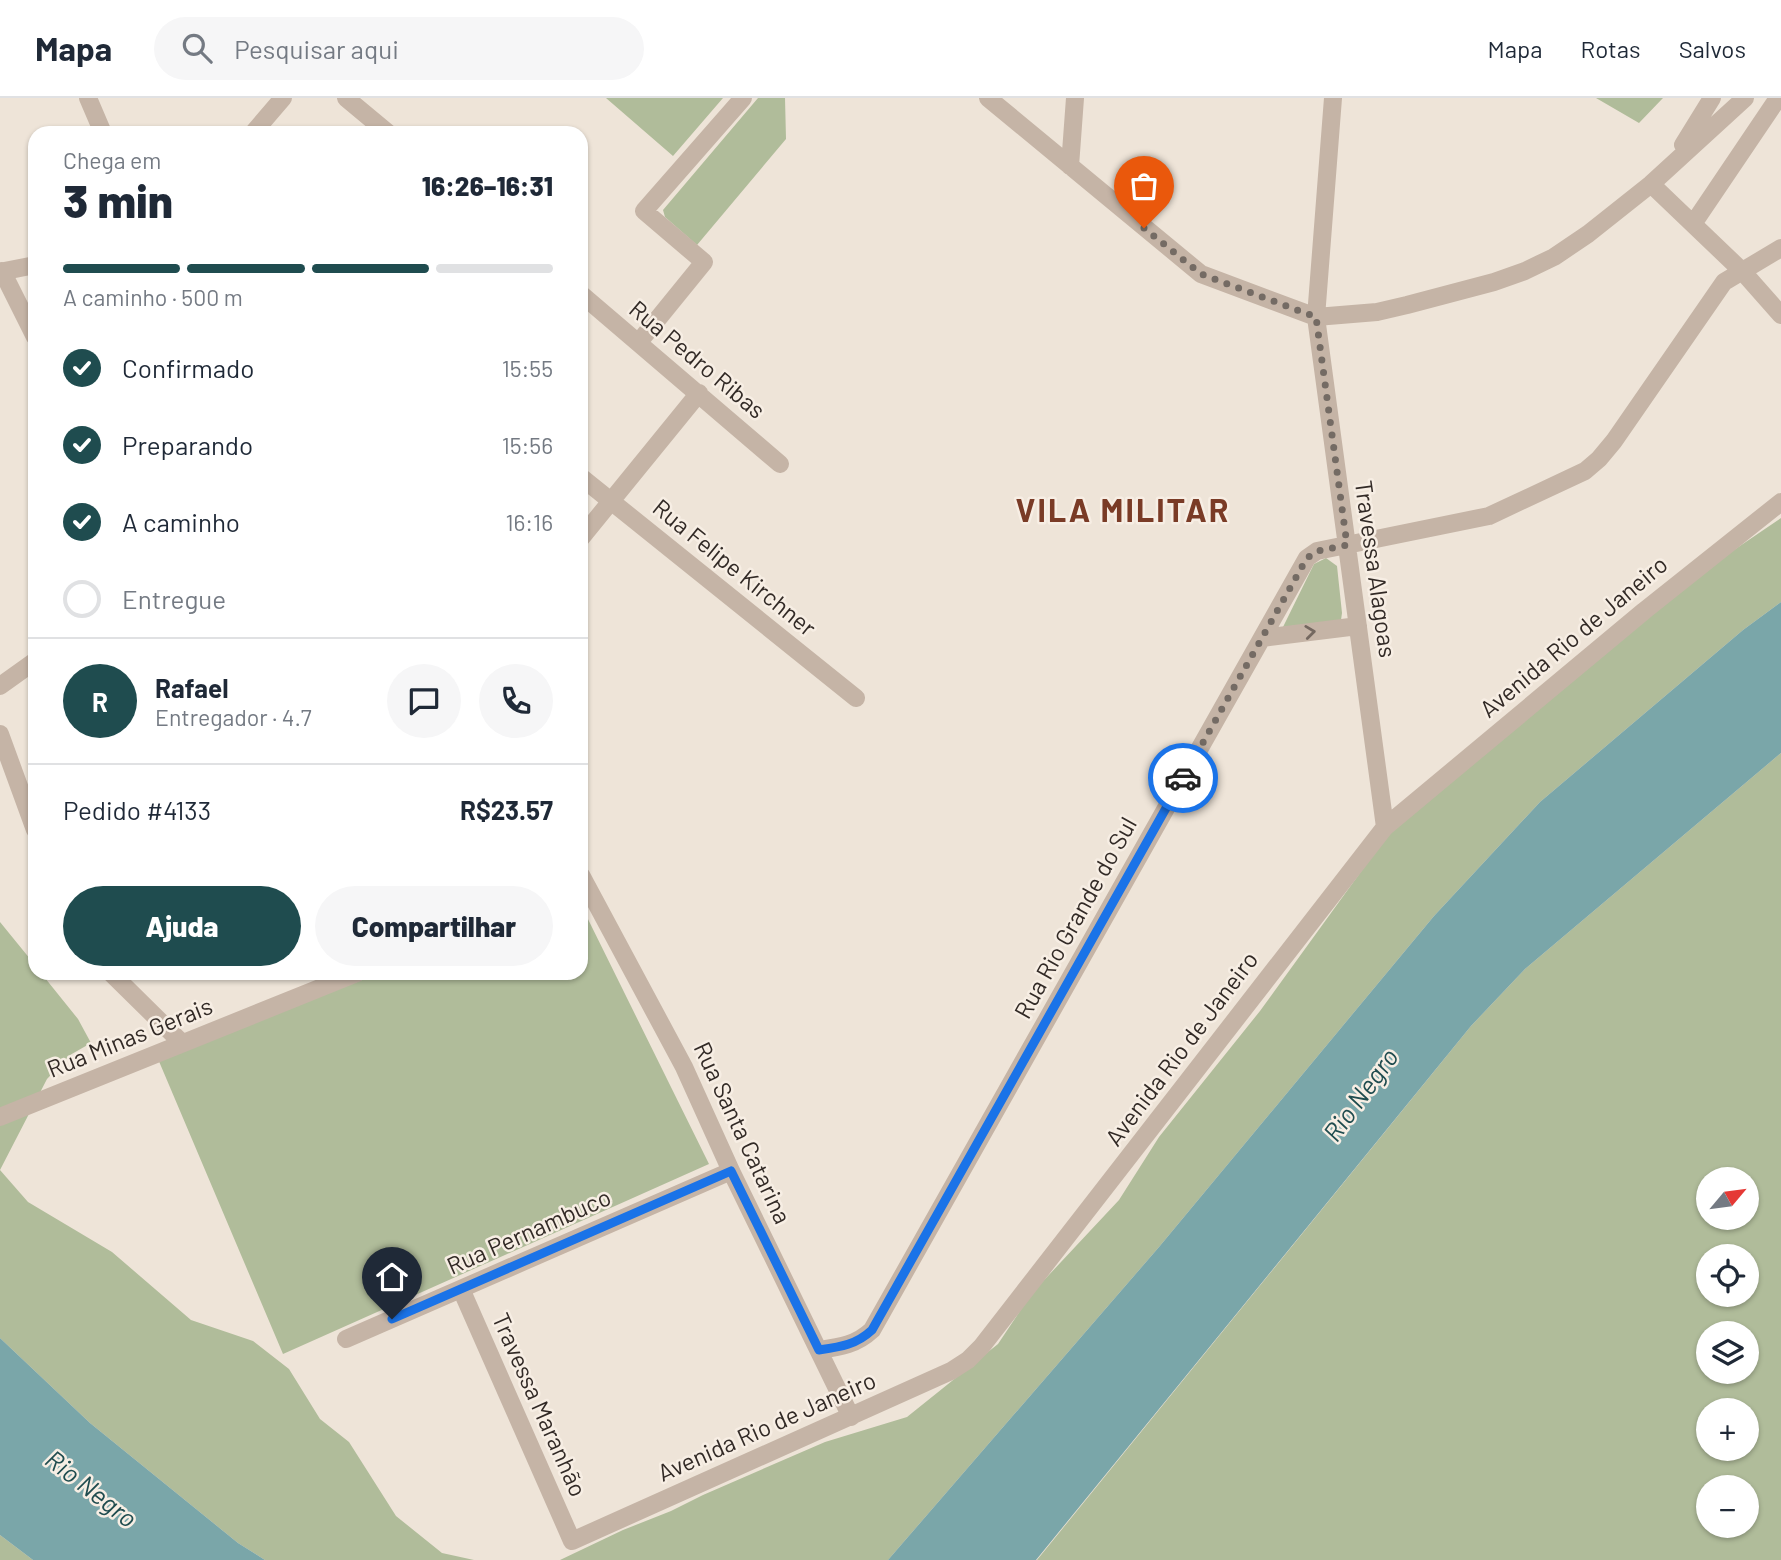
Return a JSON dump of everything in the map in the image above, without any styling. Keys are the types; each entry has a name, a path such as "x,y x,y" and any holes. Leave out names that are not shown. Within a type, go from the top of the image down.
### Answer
{"street":[{"path":"88,98 100,126"},
{"path":"259,126 283,98"},
{"path":"346,98 380,126"},
{"path":"639,342 704,262 644,211 743,98"},
{"path":"988,98 1201,274 1316,317 1377,312 1407,305 1494,282 1553,257 1588,234 1651,184 1745,98"},
{"path":"1070,166 1075,98"},
{"name":"Travessa Alagoas","path":"1333,98 1316,317 1385,827"},
{"path":"1672,163 1712,98"},
{"path":"1693,224 1778,98"},
{"path":"1651,184 1743,272 1781,315"},
{"name":"Rua Rio Grande do Sul","path":"819,1350 845,1347 861,1340 872,1330 1307,558 1317,551 1489,516 1585,471 1599,460 1614,441 1724,282 1781,248"},
{"path":"28,266 1,271 28,323"},
{"name":"Rua Pedro Ribas","path":"588,300 780,464"},
{"path":"588,529 699,393"},
{"name":"Rua Felipe Kirchner","path":"588,483 856,698"},
{"name":"Avenida Rio de Janeiro","path":"572,1541 951,1371 968,1360 982,1346 1385,827 1653,603 1781,502"},
{"path":"1262,638 1357,626"},
{"path":"0,686 28,666"},
{"path":"0,734 28,811"},
{"name":"Rua Santa Catarina","path":"588,891 684,1067 731,1171 850,1417"},
{"path":"118,980 182,1043"},
{"name":"Rua Minas Gerais","path":"0,1117 340,980"},
{"name":"Rua Pernambuco","path":"346,1339 731,1171"},
{"name":"Travessa Maranhão","path":"461,1289 572,1541"}],"green space":[{"path":"606,98 723,98 673,156"},
{"path":"758,98 785,98 786,139 697,245 665,217 663,210"},
{"path":"1596,98 1663,98 1639,123"},
{"path":"1781,518 1781,602 1743,630 1540,802 1434,916 1159,1247 888,1560 560,1560 825,1442 907,1417 998,1344 1032,1293 1119,1200 1159,1137 1260,1011 1386,837 1644,611"},
{"path":"1326,558 1337,566 1341,620 1283,627 1314,564"},
{"path":"1781,753 1781,1560 1037,1560 1471,1026 1525,969"},
{"path":"588,919 709,1164 283,1354 158,1059 362,980 588,980"},
{"path":"0,922 28,956 28,980 47,980 78,1019 91,1043 70,1055 47,1079 0,1170"},
{"path":"0,1170 28,1202 112,1252 191,1320 253,1341 289,1369 320,1419 349,1442 396,1516 442,1553 474,1560 265,1560 238,1543 90,1423 0,1338"},
{"path":"0,1535 33,1560 0,1560"}],"water":[{"name":"Rio Negro","path":"1781,602 1781,753 1525,969 1471,1026 1036,1560 888,1560 1159,1247 1434,916 1540,802 1743,630"},
{"name":"Rio Negro","path":"0,1338 90,1423 238,1543 265,1560 33,1560 0,1535"}],"way so far":[{"path":"1144,228 1201,274 1316,317 1347,545 1317,551 1307,558 1183,778"}],"district":[{"name":"VILA MILITAR","path":"1123,511"}],"route":[{"path":"392,1319 731,1171 819,1350 845,1347 861,1340 872,1330 1183,778"}]}
